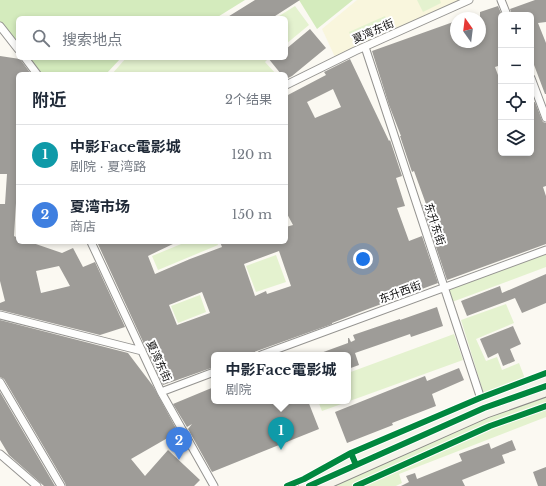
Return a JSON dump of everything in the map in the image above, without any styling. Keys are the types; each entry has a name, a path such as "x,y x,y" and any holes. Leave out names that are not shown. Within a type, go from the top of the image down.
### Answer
{"street":[{"path":"310,486 484,408 546,386"}],"lane":[{"name":"夏湾东街","path":"288,84 469,0"},
{"path":"501,0 506,12"},
{"path":"0,26 16,46"},
{"name":"东升东街","path":"365,47 484,408"},
{"path":"26,60 36,72"},
{"path":"533,84 546,118"},
{"name":"夏湾东街","path":"92,244 161,392 214,486"},
{"name":"东升西街","path":"269,352 546,250"},
{"path":"0,315 142,351"},
{"path":"161,392 211,373"},
{"path":"0,382 61,486"},
{"path":"0,454 37,486"}],"shaded area":[{"path":"357,0 462,0 335,57 322,29"}],"green space":[{"path":"0,0 245,0 219,16 16,16 16,45 0,24"},
{"path":"299,0 353,0 317,29"},
{"path":"417,0 440,0 441,3 423,12"},
{"path":"295,6 309,25 288,42 288,16 279,16"},
{"path":"385,16 391,29 355,45 349,32"},
{"path":"28,60 119,60 108,72 36,72"},
{"path":"124,60 267,60 265,62 274,72 114,72"},
{"path":"181,244 218,245 158,270 152,256"},
{"path":"546,254 546,267 452,302 448,290"},
{"path":"276,255 286,282 256,292 246,266"},
{"path":"200,295 206,312 178,323 171,306"},
{"path":"506,304 514,323 476,339 486,361 497,357 502,370 519,363 529,389 487,404 461,320"},
{"path":"454,334 463,360 351,401 351,372"},
{"path":"546,391 546,417 399,474 402,483 396,486 319,486"},
{"path":"319,404 341,404 322,411"}],"building":[{"path":"255,0 300,0 275,16 229,16"},
{"path":"535,0 546,0 546,22 538,23 546,43 546,94 534,65 534,12 511,12 510,9"},
{"path":"498,6 501,12 498,12 498,66 495,67 498,75 498,156 534,156 534,102 543,122 546,123 546,186 543,187 546,196 546,244 447,280 422,205 426,204 414,171 412,172 372,51 450,23 450,48 486,48 486,12 480,12"},
{"path":"310,29 326,48 288,78 288,72 279,72 270,60 288,60 288,47"},
{"path":"0,56 21,60 30,72 16,72 16,203 14,236 16,237 16,244 36,244 62,253 73,248 83,267 95,262 125,327 100,335 0,310 0,303 5,301 0,281 0,204 5,204 7,174 0,174","holes":["59,266 70,286 41,293 36,271"]},
{"path":"350,59 389,141 390,140 402,176 396,178 405,206 397,208 409,241 422,236 438,283 254,352 211,352 211,368 163,385 98,244 173,244 148,256 155,274 222,247 221,244 288,244 288,226 293,225 288,216 288,95 326,75 324,72","holes":["333,89 341,107 315,118 307,102","279,251 291,286 267,294 266,291 255,296 244,264","202,292 210,313 177,325 169,305"]},
{"path":"546,274 546,303 522,313 515,298 467,316 461,301 500,286 502,293"},
{"path":"437,307 443,326 411,337 410,334 355,353 359,365 351,368 351,352 323,352 348,343 348,338 351,342 355,340 353,335"},
{"path":"0,320 128,353 153,386 178,432 131,459 145,476 168,450 200,480 194,486 66,486 4,379 0,377"},
{"path":"513,326 521,344 510,349 515,361 503,366 498,353 488,358 480,339"},
{"path":"459,368 464,380 432,394 436,406 347,443 335,412 425,376 427,381"},
{"path":"211,388 211,404 309,404 319,429 212,472 188,429 192,424 187,427 173,404"},
{"path":"0,392 55,486 44,486 9,455 0,440"},
{"path":"512,440 516,450 502,455 505,463 462,480 465,486 401,486 409,482 406,476 415,473 417,479 462,461 459,454 489,443 491,449"},
{"path":"546,467 546,486 538,486 533,472"}],"cycle path":[{"path":"356,465 351,453 480,398 546,373"},
{"path":"309,486 484,408 546,386"},
{"path":"356,486 490,426 546,406"},
{"path":"287,486 304,479 351,453"}],"place":[{"name":"中影Face電影城","path":"281,450"},
{"name":"夏湾市场","path":"179,460"}]}
